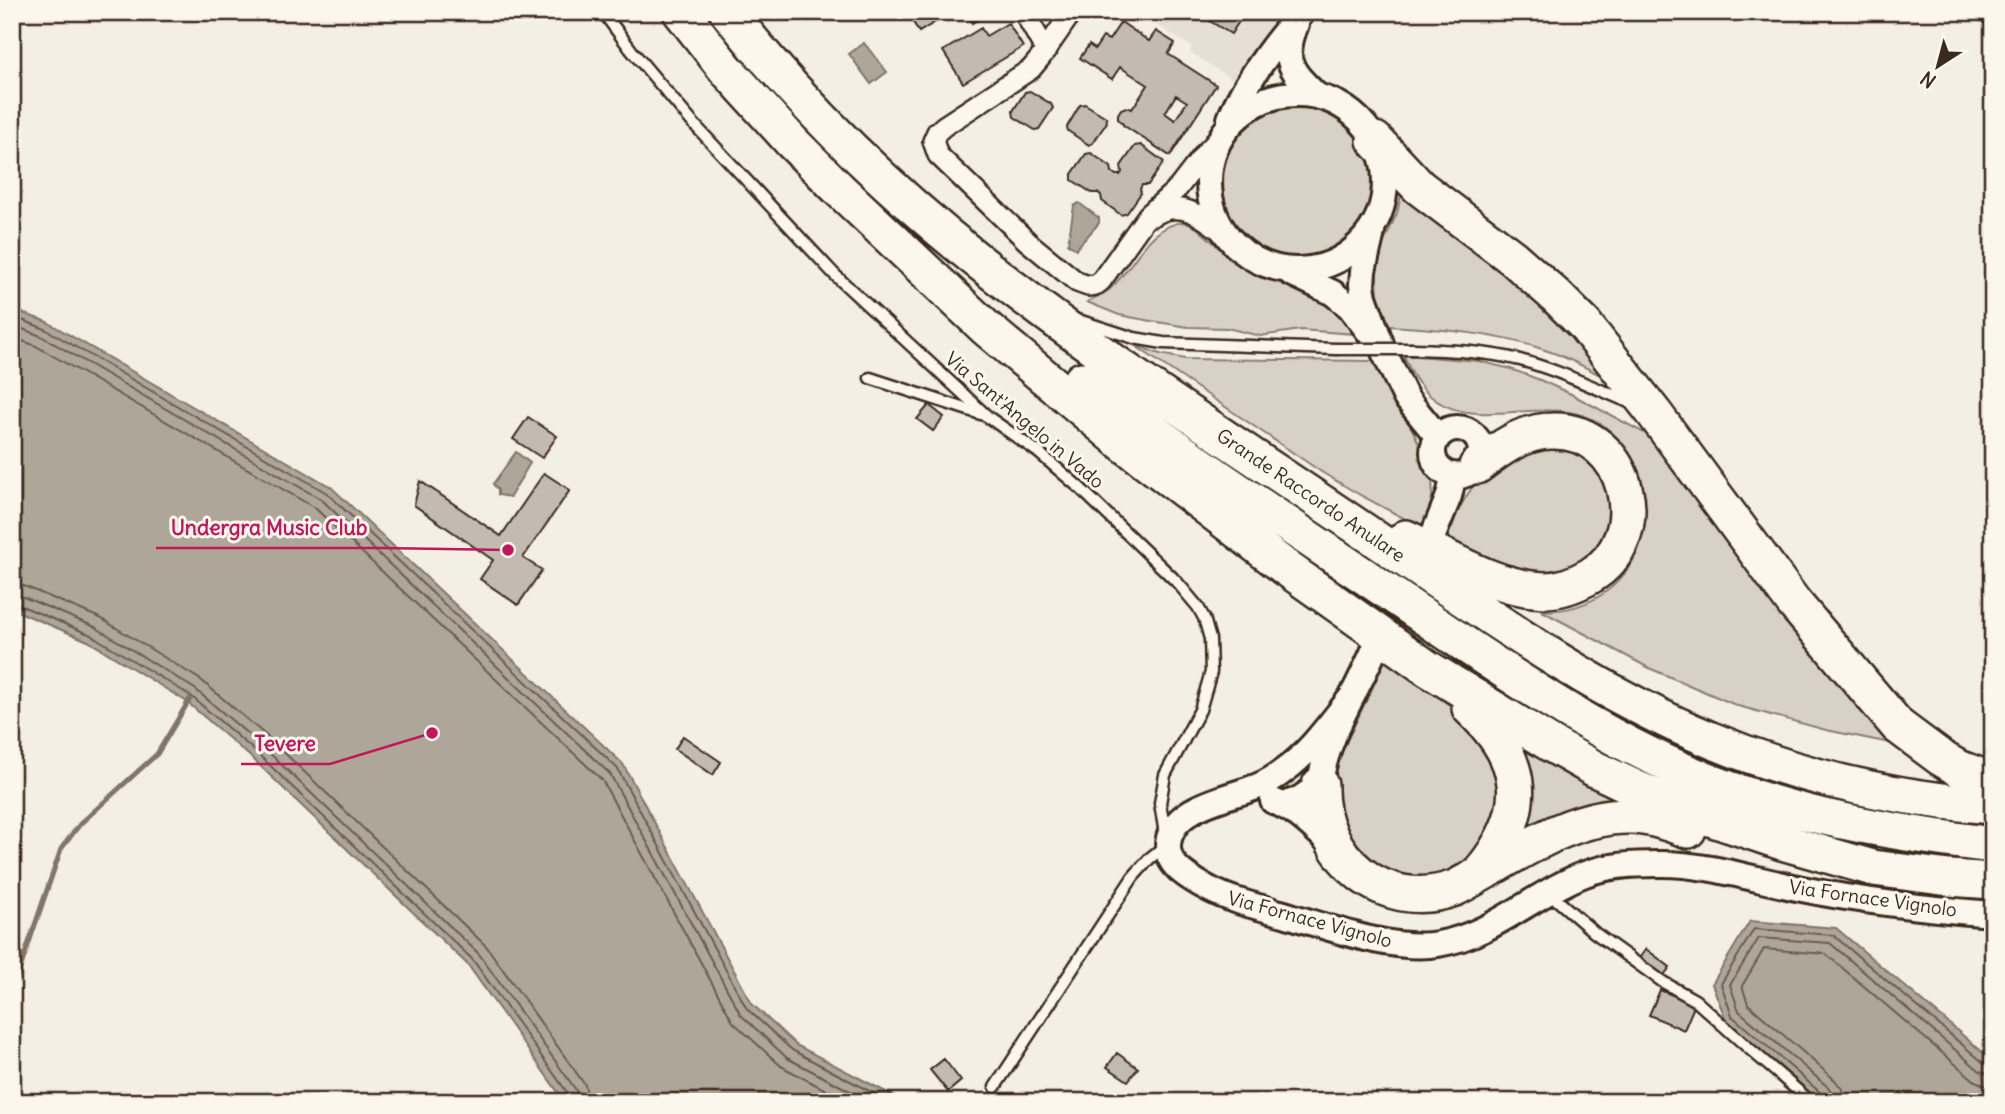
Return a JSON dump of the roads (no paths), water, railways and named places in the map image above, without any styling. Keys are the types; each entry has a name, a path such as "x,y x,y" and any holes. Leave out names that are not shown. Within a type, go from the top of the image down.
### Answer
{"highway":[{"name":"Grande Raccordo Anulare","path":"681,12 725,68 769,117 842,192 986,328 1123,443 1289,570 1427,667 1551,744 1637,789 1738,828 1872,868 1993,881"},
{"name":"Grande Raccordo Anulare","path":"728,12 786,81 863,161 939,229 1031,302 1120,366 1520,636 1668,721 1744,753 1816,775 1918,797 1993,806"},
{"path":"1375,139 1419,187 1513,258 1584,324 1654,413 1794,603 1898,726 1958,768 1993,781"},
{"name":"Grande Raccordo Anulare","path":"899,245 1117,406 1310,539 1486,658 1650,757 1728,789 1780,806 1881,830 1993,845"},
{"path":"1295,484 1465,566 1497,580 1525,587 1547,590 1576,583 1597,572 1620,545 1628,515 1624,484 1609,458 1585,439 1564,432 1537,433 1508,444 1465,471"},
{"path":"1427,667 1484,721 1498,738 1514,776 1514,811 1508,831 1498,850 1479,874"},
{"path":"1320,785 1324,822 1338,850 1364,878 1399,892 1420,895 1455,888 1564,829 1596,820 1631,816 1651,818 1795,859 1872,868"}],"street":[{"path":"1024,12 1046,51"},
{"path":"1072,12 1046,51 1022,76 944,126 934,137 933,145 938,155 1028,242 1077,282 1088,286 1101,281 1153,210 1185,180 1205,153 1251,106 1265,98 1285,94 1317,96 1351,111 1375,139 1383,160 1386,180 1383,201 1373,225 1363,271 1364,297 1384,352 1406,398 1438,437"},
{"path":"1302,13 1292,34 1288,54 1295,72 1317,96"},
{"path":"1234,241 1216,217 1208,192 1210,165 1246,88 1284,32 1302,13"},
{"path":"1143,223 1165,209 1182,209 1204,219 1259,260 1322,287 1343,301 1384,352"},
{"path":"1288,271 1317,271 1340,261 1359,245 1373,225"},
{"path":"1434,533 1449,496 1465,471 1482,453 1479,440 1474,434 1467,430 1453,429 1438,437 1434,444 1434,458 1442,470 1465,471"},
{"path":"1283,806 1320,785 1331,743 1375,648"},
{"path":"1167,845 1173,830 1187,813 1267,782 1302,757 1353,695"},
{"path":"1224,797 1249,796 1283,806 1299,816 1338,850"},
{"name":"Via Fornace Vignolo","path":"1167,845 1169,855 1179,869 1213,891 1333,929 1404,944 1437,945 1468,937 1485,930 1571,880 1600,869 1635,864 1695,866 1840,897 1916,908 1993,914"}],"lane":[{"name":"Via Sant'Angelo in Vado","path":"603,12 679,107 835,275 988,417 1038,452 1090,498 1185,590 1198,607 1204,618 1211,649 1211,672 1200,710 1163,780 1160,811 1167,845"},
{"path":"1980,12 1993,21"},
{"path":"1031,302 1107,330 1163,343 1461,350 1523,361 1654,413"},
{"path":"870,378 988,417"},
{"path":"995,1087 1133,877 1150,858 1167,845"},
{"path":"1549,893 1595,933 1663,982 1695,1000 1811,1102"}],"water":[{"path":"864,43 887,72 871,84 849,54"},
{"path":"1079,203 1099,218 1099,223 1076,249 1068,244 1074,206"},
{"path":"12,309 47,322 331,487 623,764 752,1004 796,1045 905,1102 565,1102 468,965 253,759 187,702 88,641 12,609"},
{"path":"516,452 530,463 510,497 498,495 493,484"},
{"path":"1750,921 1836,928 1993,1061 1993,1102 1821,1102 1726,1020 1712,984"}],"waterway":[{"path":"12,992 61,849 80,824 157,754 190,699"}],"place":[{"name":"Undergra Music Club","path":"508,550"},
{"name":"Tevere","path":"432,733"}]}
